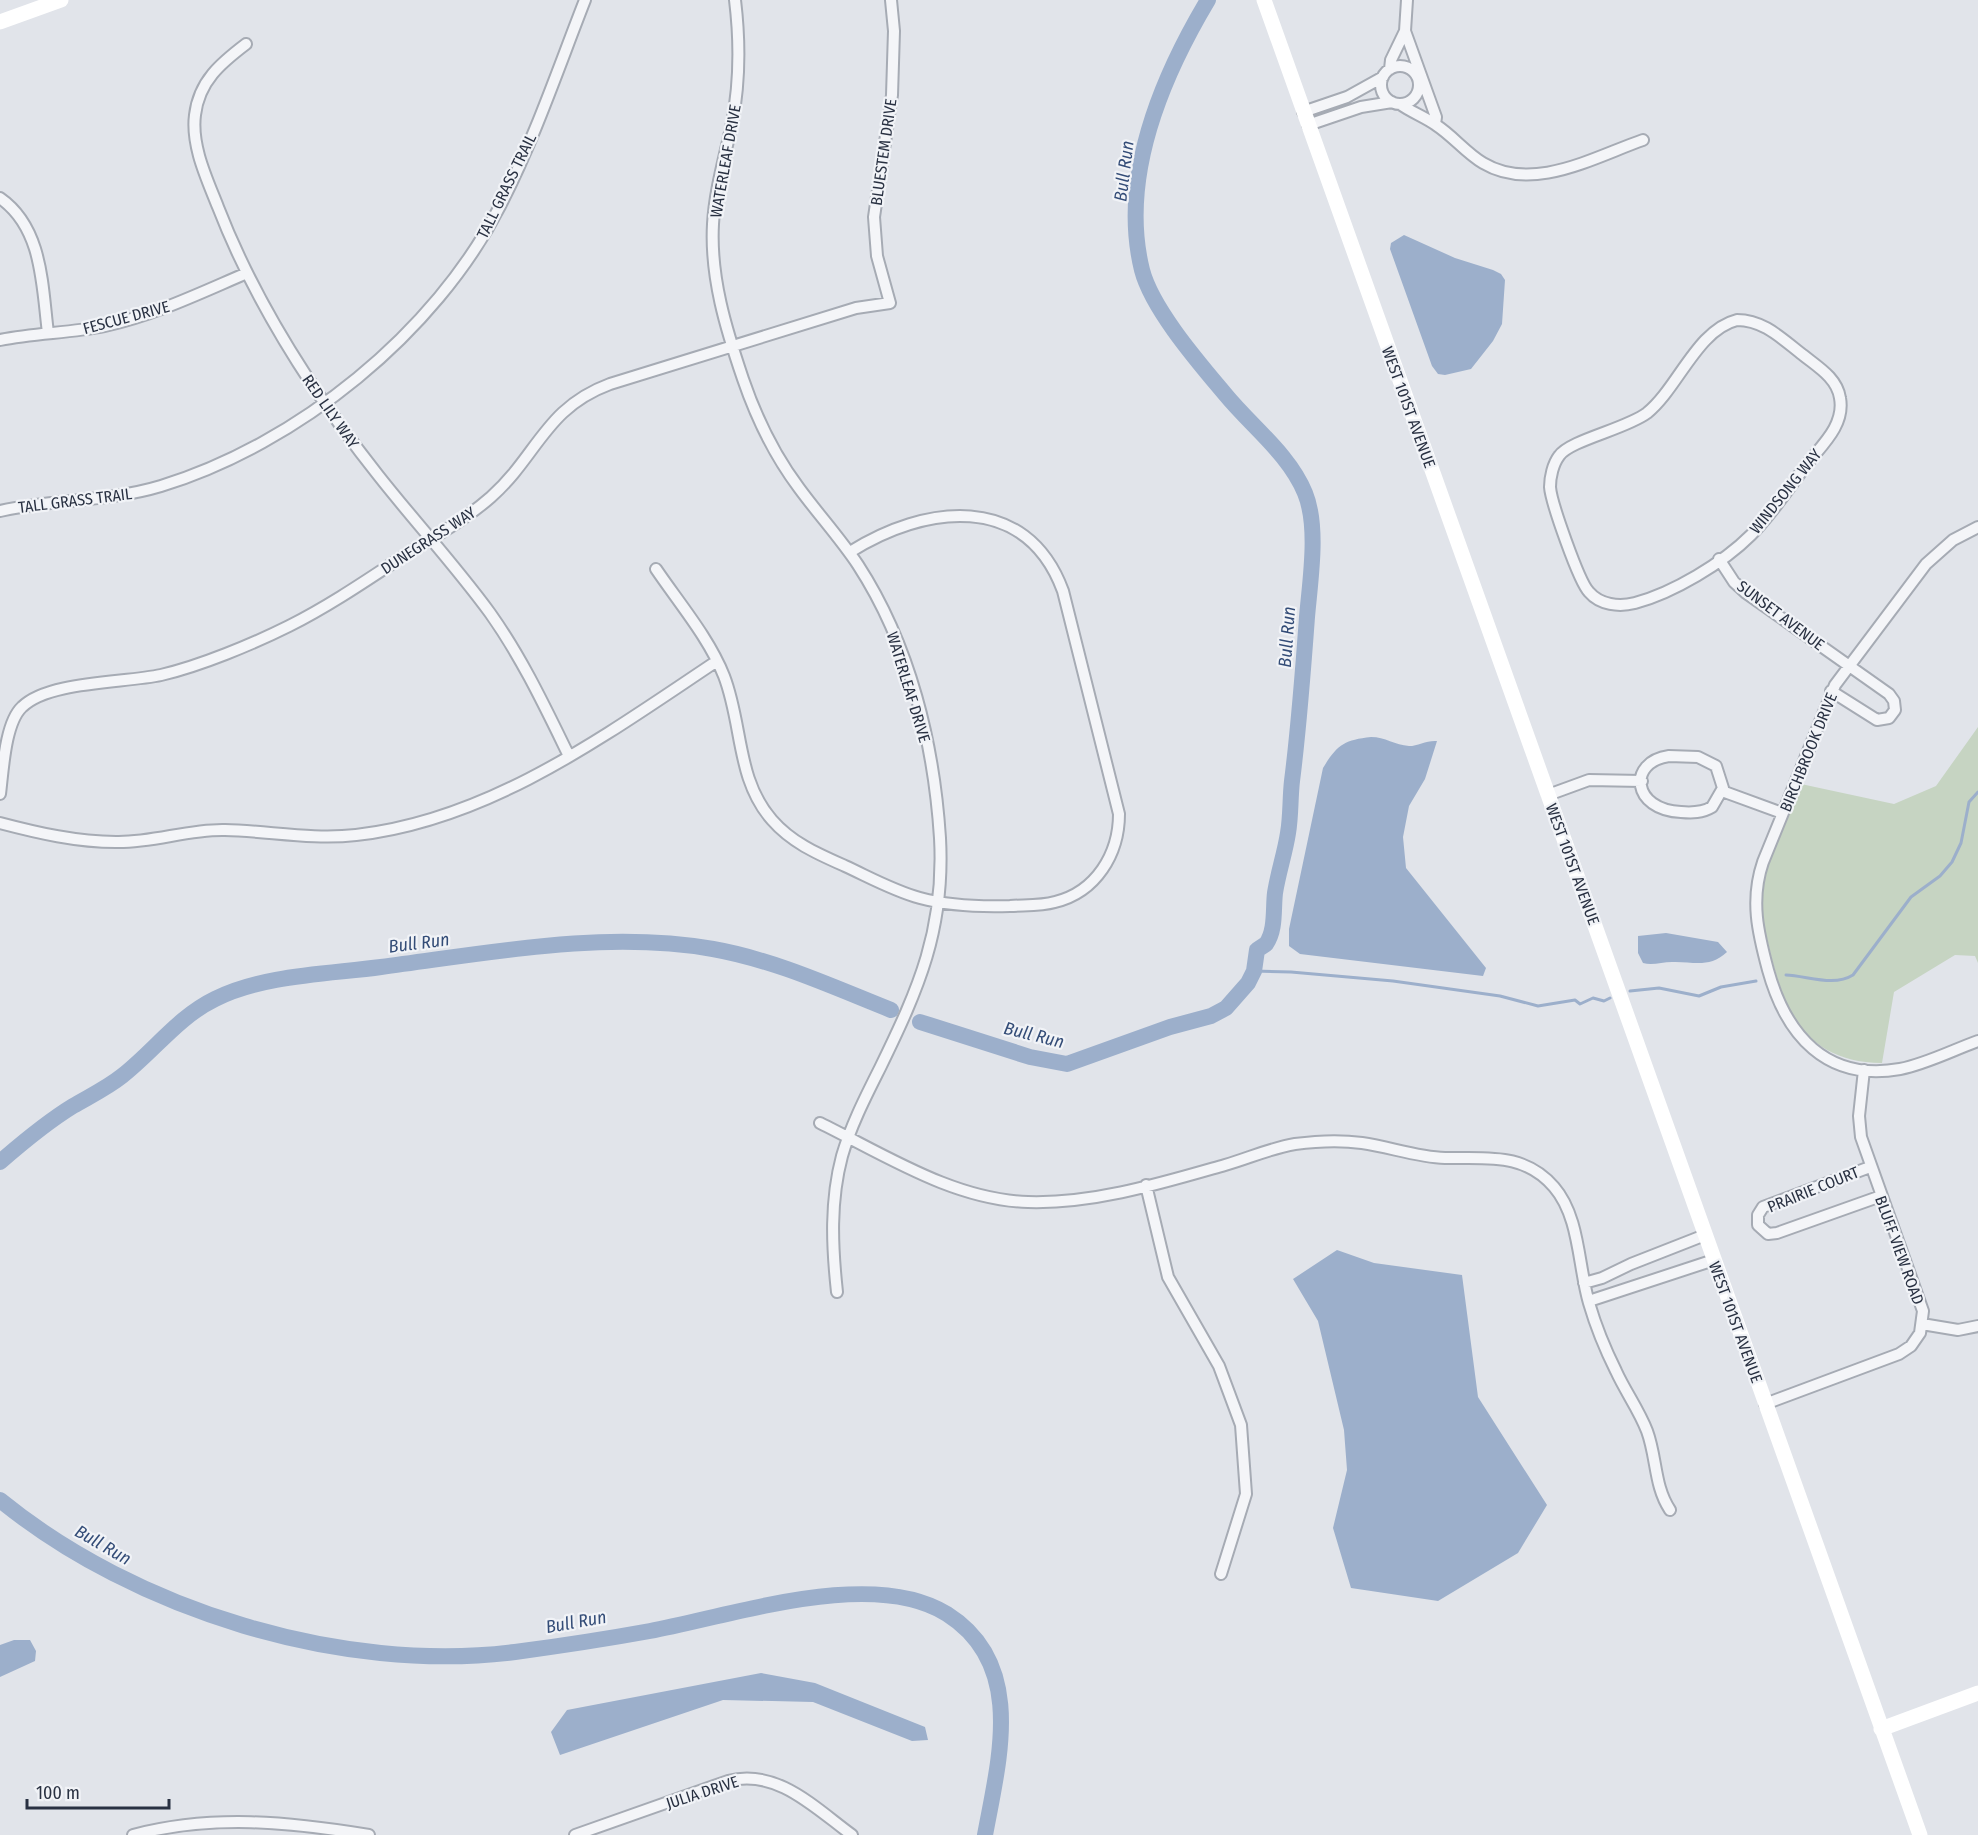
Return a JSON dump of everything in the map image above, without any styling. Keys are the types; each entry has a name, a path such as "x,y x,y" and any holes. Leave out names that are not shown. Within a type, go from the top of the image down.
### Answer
{"street":[{"path":"0,22 61,0"},
{"name":"TALL GRASS TRAIL","path":"0,511 111,497 180,480 225,462 324,402 362,375 395,345 432,306 470,256 513,180 585,0"},
{"name":"WATERLEAF DRIVE","path":"735,0 739,50 737,92 716,194 713,227 717,284 748,393 772,445 800,489 850,552 874,592 894,634 921,715 938,817 941,877 939,902 929,953 916,991 848,1137 833,1203 837,1292"},
{"name":"BLUESTEM DRIVE","path":"890,303 877,256 874,217 892,95 894,32 891,0"},
{"name":"WEST 101ST AVENUE","path":"1264,0 1920,1835"},
{"path":"1407,0 1405,31 1436,117 1435,124"},
{"path":"1405,31 1391,60 1382,92 1396,103 1435,124 1483,163 1499,171 1519,175 1548,173 1643,140"},
{"name":"RED LILY WAY","path":"246,44 209,77 198,101 194,124 196,144 204,169 246,273 285,342 324,402 378,476 503,633 536,688 568,756"},
{"path":"1306,119 1387,73 1407,67 1420,77"},
{"path":"1306,119 1415,98 1420,87 1420,77"},
{"path":"0,198 20,216 35,245 48,333"},
{"name":"FESCUE DRIVE","path":"0,340 87,329 145,315 246,273"},
{"name":"DUNEGRASS WAY","path":"0,794 11,726 21,707 57,688 119,683 164,674 285,628 322,609 430,539 496,492 518,468 551,422 580,397 610,384 856,308 890,303"},
{"name":"WINDSONG WAY","path":"1737,320 1754,322 1767,328 1827,374 1840,396 1840,415 1834,430 1759,526 1742,543 1719,559 1681,585 1639,602 1624,606 1605,602 1586,590 1551,495 1552,471 1563,452 1624,427 1647,413 1659,402 1713,332 1728,322 1737,320"},
{"path":"656,569 717,661 727,685 748,779 758,800 773,821 789,837 811,850 898,891 939,902 971,907 1040,904 1060,901 1074,894 1094,880 1111,856 1118,826 1116,796 1063,591 1048,560 1027,538 989,519 951,515 902,526 850,552"},
{"name":"BIRCHBROOK DRIVE","path":"1864,1070 1838,1063 1809,1046 1787,1021 1774,992 1757,930 1755,894 1763,862 1831,691 1848,664 1926,564 1953,540 1978,527"},
{"name":"SUNSET AVENUE","path":"1719,559 1734,582 1746,593 1891,696 1895,704 1894,712 1886,719 1877,720 1831,691"},
{"path":"0,823 49,836 118,843 188,832 226,830 320,837 356,835 406,826 458,811 568,756 717,661"},
{"path":"1698,757 1716,766 1721,776 1722,791 1716,803 1707,810 1697,813 1666,812 1655,807 1646,799 1642,781 1647,766 1660,758 1698,757"},
{"path":"1548,795 1589,780 1642,781"},
{"path":"1722,791 1782,813"},
{"path":"1864,1070 1907,1067 1978,1041"},
{"name":"BLUFF VIEW ROAD","path":"1766,1404 1899,1354 1916,1340 1922,1324 1921,1302 1870,1167 1860,1125 1864,1070"},
{"path":"820,1123 952,1185 1002,1199 1042,1202 1078,1200 1146,1185 1283,1146 1315,1142 1360,1143 1433,1157 1506,1158 1539,1173 1560,1195 1572,1221 1589,1301 1608,1355 1647,1431 1654,1453 1660,1492 1671,1510"},
{"name":"PRAIRIE COURT","path":"1870,1167 1763,1207 1758,1215 1758,1225 1768,1234 1777,1233 1881,1196"},
{"path":"1146,1185 1168,1277 1219,1366 1241,1425 1246,1494 1221,1574"},
{"path":"1584,1282 1602,1278 1705,1235"},
{"path":"1589,1301 1714,1260"},
{"path":"1922,1324 1958,1330 1978,1326"},
{"path":"1881,1729 1978,1693"},
{"name":"JULIA DRIVE","path":"575,1835 728,1781 749,1778 769,1781 787,1788 852,1835"},
{"path":"133,1835 191,1824 249,1820 301,1824 369,1835"}],"green space":[{"path":"1978,727 1978,963 1975,956 1955,955 1894,992 1882,1063 1857,1061 1835,1054 1818,1044 1804,1031 1783,995 1762,914 1761,899 1768,864 1801,784 1894,804 1936,786"}],"water":[{"path":"1404,235 1455,258 1493,270 1501,274 1505,280 1502,324 1493,341 1471,369 1445,375 1438,374 1432,366 1390,249 1391,243"},
{"path":"1371,737 1409,746 1437,741 1425,779 1409,806 1403,837 1406,868 1486,968 1483,976 1300,954 1289,946 1289,929 1323,768 1342,745"},
{"path":"1666,933 1718,942 1727,952 1714,961 1700,963 1643,963 1638,953 1638,936"},
{"path":"1337,1250 1374,1263 1462,1275 1478,1397 1547,1505 1518,1553 1438,1601 1351,1588 1333,1528 1347,1470 1344,1430 1318,1321 1293,1279"},
{"path":"14,1640 30,1640 36,1651 35,1661 0,1677 0,1645"},
{"path":"761,1673 815,1683 925,1727 928,1740 912,1741 813,1702 723,1700 560,1755 551,1732 567,1710"}],"waterway":[{"name":"Bull Run","path":"920,1022 1030,1057 1067,1064 1170,1027 1211,1016 1226,1008 1248,983 1254,971 1257,950 1266,944 1271,932 1275,893 1289,827 1312,554 1312,522 1305,493 1290,466 1214,381 1166,318 1147,285 1136,235 1136,199 1149,129 1175,62 1208,0"},
{"path":"1786,975 1829,981 1853,975 1911,897 1940,876 1952,862 1961,843 1969,802 1978,792"},
{"name":"Bull Run","path":"0,1162 54,1119 122,1076 202,1006 233,991 274,980 547,946 630,942 672,944 713,949 759,960 804,975 891,1010"},
{"path":"1254,971 1393,981 1500,996 1538,1006 1575,1000 1580,1004 1593,998 1604,1001 1610,998"},
{"path":"1630,991 1659,988 1699,996 1721,987 1756,981"},
{"name":"Bull Run","path":"0,1500 54,1539 113,1573 177,1602 243,1626 312,1643 381,1653 449,1656 515,1652 633,1634 801,1599 842,1595 880,1595 916,1601 947,1614 972,1635 988,1659 997,1686 1001,1715 1000,1745 985,1835"}]}
